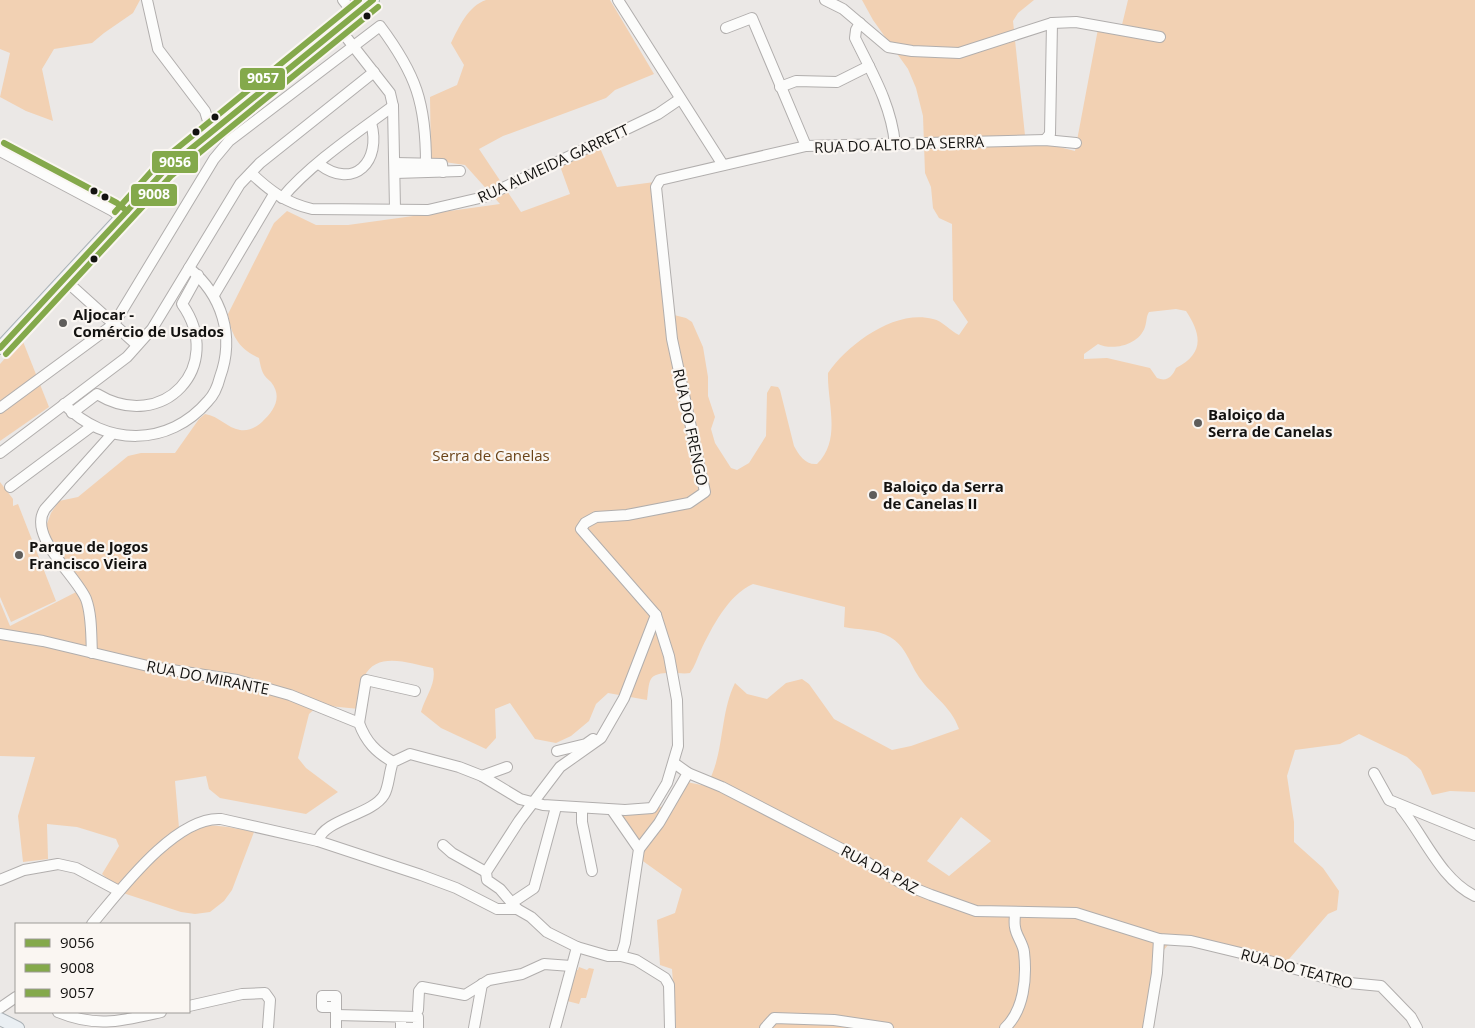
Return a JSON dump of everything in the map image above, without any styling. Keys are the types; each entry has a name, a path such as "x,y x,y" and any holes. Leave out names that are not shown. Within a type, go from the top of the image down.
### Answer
{"main road":[{"path":"0,348 165,170 224,119 373,0"},
{"path":"0,1019 18,1028"}],"street":[{"path":"147,0 158,49 205,111 210,131"},
{"path":"343,0 355,15"},
{"path":"618,0 723,166"},
{"path":"825,0 843,9 888,47 912,51 960,52 1052,23 1076,22 1160,37"},
{"path":"726,28 752,18 806,146"},
{"path":"860,23 856,30 855,38 888,104 893,121 896,144"},
{"path":"1045,140 1050,134 1052,23"},
{"path":"0,408 114,324 214,159 230,141 380,26 398,50 412,74 422,105 426,133 426,164"},
{"path":"339,28 390,93 393,106 395,209"},
{"path":"780,87 796,81 837,82 869,66"},
{"path":"0,453 127,357 152,329 240,184 374,72"},
{"name":"RUA ALMEIDA GARRETT","path":"251,173 278,196 296,205 317,210 447,207 484,197 658,114 680,99"},
{"path":"214,295 278,196 291,188 393,106"},
{"path":"205,111 224,119"},
{"path":"319,164 330,171 342,174 353,174 361,169 368,161 375,141 371,123"},
{"name":"RUA DO ALTO DA SERRA","path":"723,166 806,146 1045,140 1076,143"},
{"path":"0,151 113,211 121,218"},
{"path":"395,168 442,164 443,172"},
{"name":"RUA DO FRENGO","path":"393,762 410,754 459,767 482,776 520,799 556,807 582,809 652,808 667,783 678,746 677,700 669,656 656,615 581,529 585,523 596,517 642,512 690,503 706,492 672,339 656,187 660,180 723,166"},
{"path":"395,168 443,172 460,171"},
{"path":"64,404 72,413 92,426 112,434 127,437 166,431 178,426 209,400 223,368 227,343 222,313 214,295 198,275 189,268"},
{"path":"72,413 97,394 119,404 137,406 169,398 183,387 195,360 196,344 192,319 182,304 198,275"},
{"path":"65,280 138,345"},
{"path":"10,487 92,426"},
{"path":"92,652 86,600 46,541 41,520 45,509 112,434"},
{"path":"486,872 519,821 560,767 601,738 609,726 624,698 656,615"},
{"name":"RUA DO MIRANTE","path":"0,634 92,652 152,667 237,680 290,695 359,723"},
{"path":"318,841 320,835 327,829 378,802 384,795 393,762 374,749 365,738 359,723 366,680 415,691"},
{"path":"557,750 586,744 609,726"},
{"name":"RUA DA PAZ","path":"674,763 688,773 722,787 865,861 901,883 976,911 1076,914 1158,939"},
{"path":"482,776 507,767"},
{"path":"621,956 625,942 639,849 660,823 688,773"},
{"path":"1374,773 1389,800 1475,835"},
{"path":"1399,805 1443,868 1463,890 1475,896"},
{"path":"93,923 119,891 157,852 191,826 205,820 221,819 318,841 439,881 497,909 515,906 534,888 556,807"},
{"path":"582,809 582,822 592,871"},
{"path":"612,810 639,849"},
{"path":"443,845 452,853 486,872 488,880 515,906 531,917 547,932 577,947 608,956 621,956 636,960 665,978 669,985 670,1028"},
{"path":"0,880 24,870 58,864 76,868 119,891"},
{"path":"1005,1028 1015,1018 1023,993 1024,952 1021,938 1014,928 1015,912"},
{"path":"1148,1028 1157,973 1158,939"},
{"name":"RUA DO TEATRO","path":"1158,939 1191,941 1249,955 1339,982 1381,986 1410,1016 1417,1028"},
{"path":"556,1028 577,947"},
{"path":"336,1028 336,1011 401,1017 401,1028 418,1028 419,991 422,987 460,995 470,992 490,980 522,974 544,964 571,966"},
{"path":"474,1028 482,984"},
{"path":"190,1002 242,994 266,993 270,1000 268,1028"},
{"path":"0,1008 15,998"},
{"path":"60,1013 80,1023 98,1025 156,1013"},
{"path":"765,1028 774,1018 834,1020 888,1028"}],"green space":[{"path":"0,0 140,0 133,13 92,43 54,49 42,69 53,121 26,111 0,97 10,53 0,49"},
{"name":"Serra de Canelas","path":"486,0 610,0 654,74 615,90 606,98 503,136 479,149 521,212 570,194 560,166 600,148 617,187 662,181 659,187 674,315 686,318 692,322 703,347 708,377 708,396 715,417 711,429 715,443 731,468 737,470 749,463 766,436 767,393 771,386 778,387 780,390 794,446 800,456 806,461 817,464 825,454 831,432 832,420 828,373 848,351 874,331 903,319 918,317 933,319 959,335 968,322 953,300 952,224 939,218 933,208 931,187 925,173 923,116 916,88 908,69 873,20 862,0 1034,0 1018,13 1013,21 1026,145 1047,144 1075,151 1098,29 1120,33 1128,0 1475,0 1475,792 1450,791 1432,795 1421,770 1407,757 1359,734 1340,744 1295,750 1287,776 1294,822 1294,842 1323,868 1339,891 1337,910 1328,914 1283,966 1172,940 1159,956 1154,1028 676,1028 672,969 660,965 657,920 675,913 682,889 640,859 624,829 621,813 661,807 687,782 706,786 716,762 726,708 735,683 747,694 767,699 786,683 802,679 809,684 834,719 892,750 911,746 959,729 951,713 922,681 906,653 895,641 880,632 844,627 845,607 753,584 744,589 728,604 710,632 690,673 664,673 654,676 649,684 647,700 608,693 596,704 589,721 571,736 556,743 535,739 510,703 495,709 496,738 486,749 441,728 421,712 432,685 433,668 404,662 385,661 370,669 364,677 359,709 319,705 309,714 298,758 306,768 338,792 306,814 220,798 209,789 206,776 175,781 179,828 207,825 254,832 232,890 224,901 210,912 195,914 181,912 123,893 102,874 119,846 116,839 77,827 47,824 48,859 23,862 18,816 35,757 0,756 0,602 10,626 82,589 45,529 51,513 59,501 78,497 128,456 141,453 175,453 199,419 205,414 215,417 235,429 243,430 257,426 270,413 276,404 275,388 263,373 259,358 241,346 237,340 231,328 228,314 274,223 287,211 316,225 348,225 500,204 465,165 431,160 430,97 457,85 464,65 451,43 469,12","holes":["1176,309 1186,311 1195,328 1198,343 1192,357 1176,368 1169,378 1157,378 1150,368 1107,358 1084,359 1084,354 1098,344 1111,347 1125,345 1137,338 1145,327 1149,312","961,817 991,841 949,876 927,861"]},
{"path":"22,339 49,407 0,441 0,364"},
{"name":"Parque de Jogos Francisco Vieira","path":"0,482 13,499 13,506 18,504 56,601 11,622 0,597"},
{"path":"579,967 587,970 589,968 594,969 586,998 581,998 579,1004 567,1001 576,970"}],"transit line":[{"name":"9057","path":"115,212 159,163 359,0"},
{"name":"9056","path":"0,348 165,170 373,0"},
{"name":"9008","path":"6,354 171,176 378,7"},
{"name":"9057","path":"4,143 117,203 127,211"}],"place":[{"name":"Aljocar - Comércio de Usados","path":"63,323"},
{"name":"Baloiço da Serra de Canelas","path":"1198,423"},
{"name":"Baloiço da Serra de Canelas II","path":"873,495"},
{"name":"Parque de Jogos Francisco Vieira","path":"19,555"}]}
